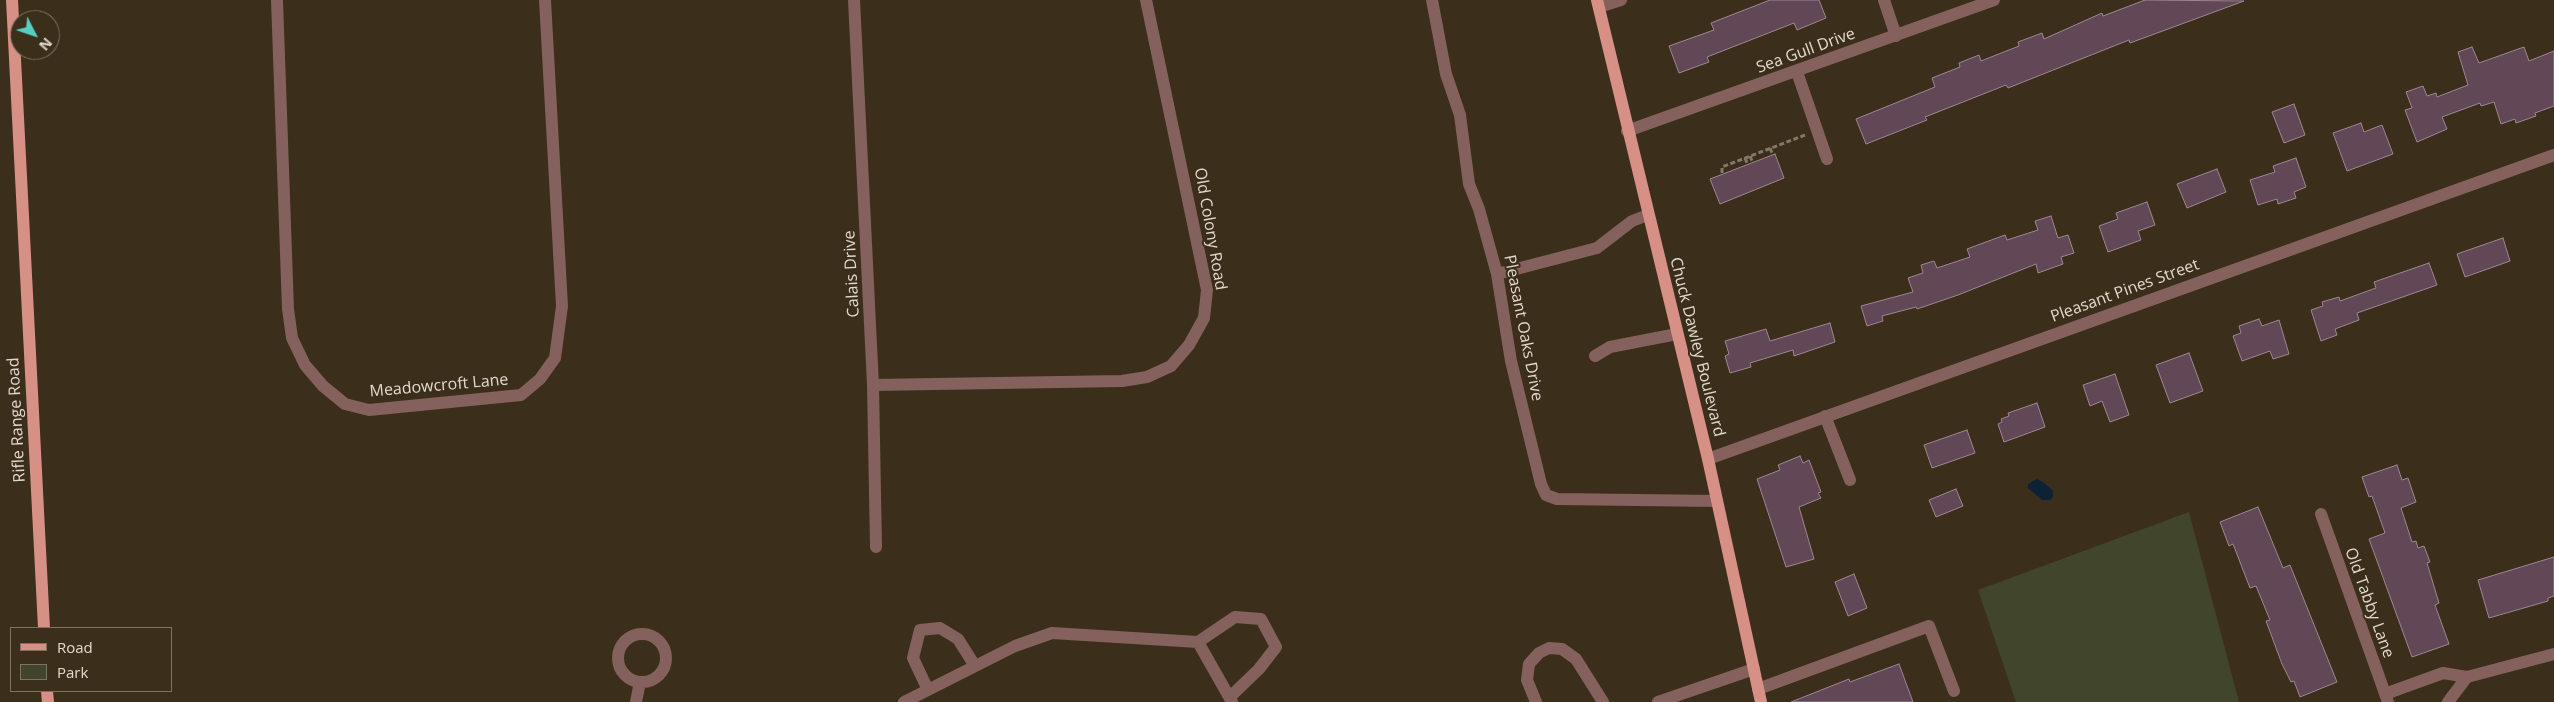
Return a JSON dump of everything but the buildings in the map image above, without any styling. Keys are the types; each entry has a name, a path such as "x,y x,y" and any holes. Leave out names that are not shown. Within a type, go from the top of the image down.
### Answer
{"main road":[{"name":"Rifle Range Road","path":"12,0 44,627"},
{"name":"Chuck Dawley Boulevard","path":"1598,4 1627,131 1708,459 1761,702"}],"street":[{"name":"Meadowcroft Lane","path":"277,0 288,308 292,338 305,365 322,386 345,404 369,410 521,395 540,379 555,358 562,306 545,0"},
{"name":"Calais Drive","path":"854,0 874,385 876,546"},
{"name":"Old Colony Road","path":"874,385 1122,381 1147,377 1171,366 1189,345 1204,318 1207,290 1146,0"},
{"name":"Pleasant Oaks Drive","path":"1432,0 1446,74 1460,115 1469,184 1479,209 1497,274 1511,361 1541,484 1546,495 1558,499 1717,501"},
{"path":"1598,4 1621,0"},
{"path":"1884,0 1896,36"},
{"name":"Sea Gull Drive","path":"1627,131 1797,72 1994,0"},
{"path":"1797,72 1827,159"},
{"name":"Pleasant Pines Street","path":"1708,459 2554,155"},
{"path":"1497,274 1597,248 1632,221 1648,215"},
{"path":"1594,356 1610,347 1677,334"},
{"path":"1825,416 1850,480"},
{"name":"Old Tabby Lane","path":"2320,514 2386,698"},
{"path":"904,702 1015,646 1052,633 1198,642 1235,617 1260,619 1276,647 1231,700 1198,642"},
{"path":"1758,689 1929,626 1954,691"},
{"path":"928,690 913,658 920,630 940,628 958,639 976,666"},
{"path":"1536,702 1527,680 1529,664 1539,653 1549,648 1562,649 1576,659 1603,702"},
{"path":"2386,698 2443,673 2467,677 2554,654"},
{"path":"1658,702 1754,669"},
{"path":"2448,702 2467,677"},
{"path":"636,702 640,682"}],"path":[{"path":"1722,173 1720,169 1724,165 1817,131"},
{"path":"1770,148 1772,153"},
{"path":"1750,156 1752,161"},
{"path":"1745,158 1747,163"},
{"path":"1724,165 1727,170"}],"green space":[{"path":"2189,512 2239,702 2016,702 1978,590"}],"water":[{"path":"2037,479 2053,491 2053,497 2050,500 2042,500 2028,488 2028,484"}]}
